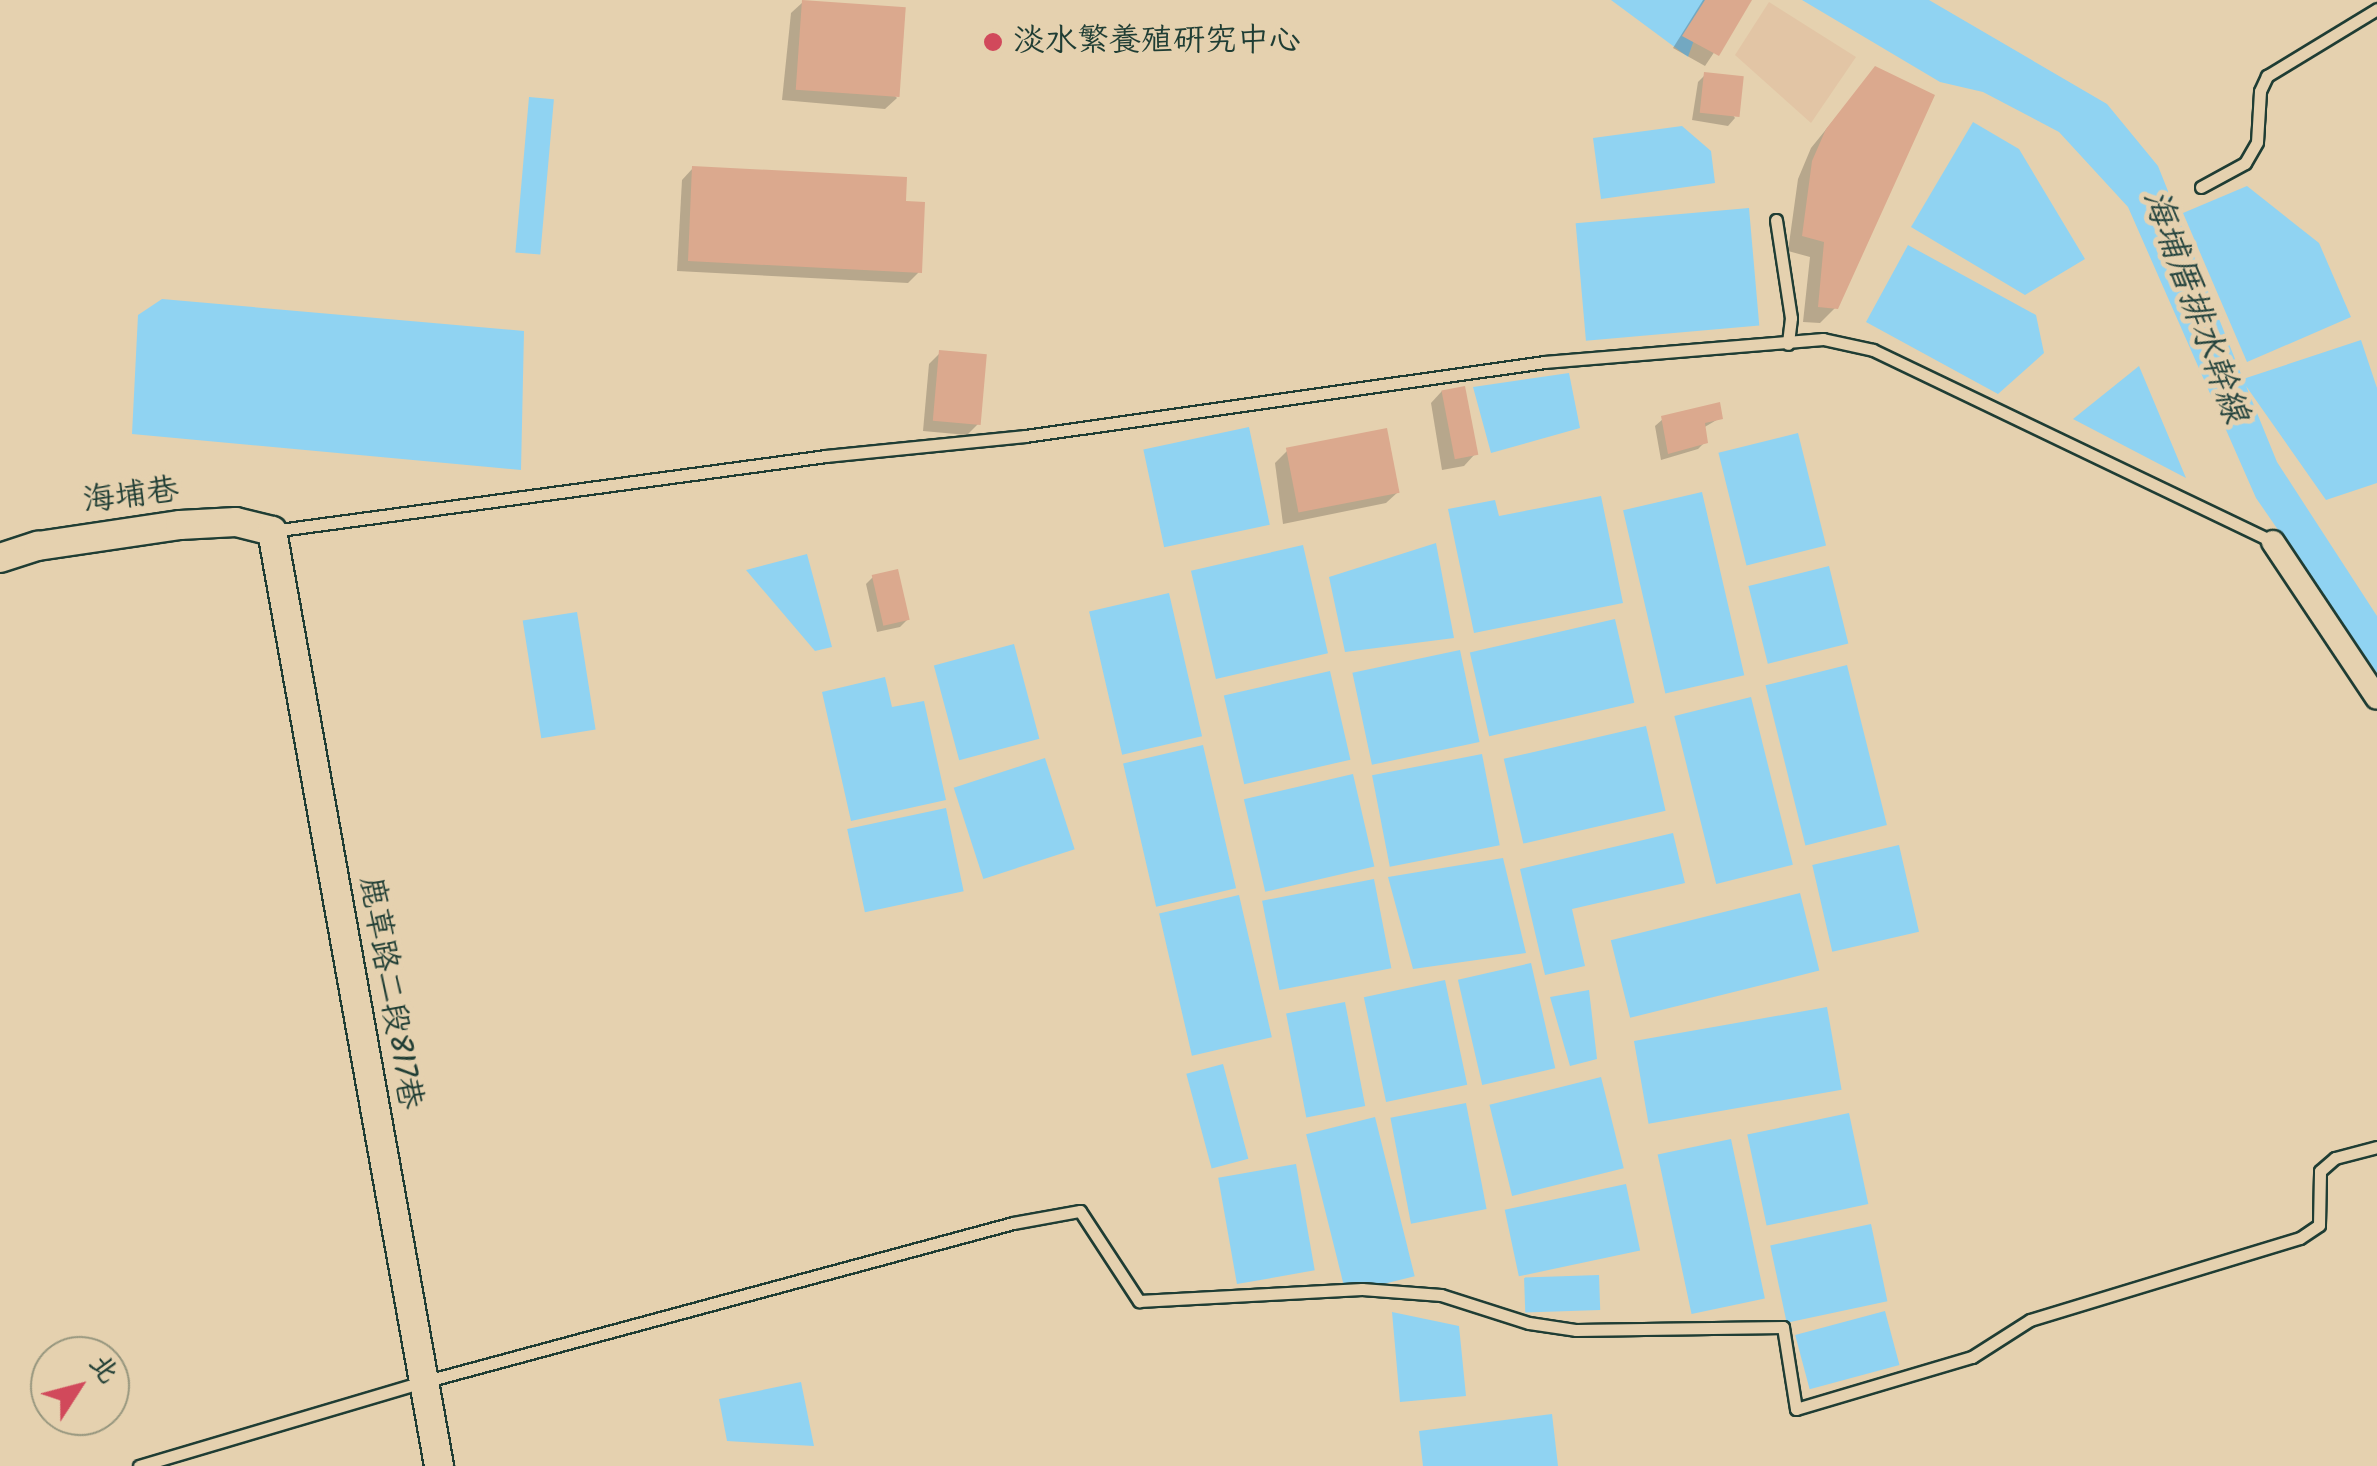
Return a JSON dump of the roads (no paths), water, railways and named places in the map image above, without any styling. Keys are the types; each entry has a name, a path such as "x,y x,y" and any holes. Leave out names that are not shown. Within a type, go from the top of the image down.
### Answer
{"street":[{"name":"海埔巷","path":"0,558 38,546 180,524 236,522 272,531"},
{"name":"鹿草路二段817巷","path":"272,531 439,1466"},
{"path":"2274,542 2377,698"}],"lane":[{"path":"2201,188 2245,163 2257,142 2260,91 2267,76 2377,10"},
{"path":"1776,220 1791,318 1788,344"},
{"path":"272,531 826,456 1026,436 1544,362 1823,339 1873,350 2274,542"},
{"path":"139,1466 423,1382 996,1228 1080,1211 1139,1301 1362,1289 1441,1295 1529,1323 1576,1330 1784,1327 1796,1409 1972,1356 2030,1320 2300,1238 2319,1225 2320,1171 2335,1158 2377,1147"}],"water":[{"path":"1611,0 1708,0 1688,57"},
{"name":"海埔厝排水幹線","path":"1802,0 1929,0 2107,104 2158,166 2243,379 2361,340 2377,388 2377,483 2326,500 2246,386 2277,462 2377,616 2377,673 2256,498 2128,207 2059,132 1983,92 1940,82"},
{"path":"529,97 554,99 540,255 515,252"},
{"path":"1973,122 2019,149 2085,259 2025,295 1911,227"},
{"path":"1682,126 1711,151 1715,183 1601,199 1593,138"},
{"path":"2247,186 2319,243 2351,317 2247,362 2183,213"},
{"path":"1749,208 1759,326 1586,341 1576,223"},
{"path":"1908,245 2036,315 2044,353 1998,394 1866,322"},
{"path":"162,299 524,331 521,470 132,434 138,315"},
{"path":"2139,366 2186,478 2073,419"},
{"path":"1569,373 1580,428 1491,453 1473,387"},
{"path":"1249,427 1270,525 1164,547 1143,449"},
{"path":"1798,433 1826,546 1746,565 1718,453"},
{"path":"1702,492 1744,675 1665,693 1623,510"},
{"path":"1601,496 1623,603 1474,633 1448,509 1495,500 1499,516"},
{"path":"1436,543 1454,638 1345,652 1329,577"},
{"path":"1303,545 1328,653 1216,679 1191,571"},
{"path":"807,554 832,647 815,651 746,570"},
{"path":"1829,566 1848,644 1768,664 1748,586"},
{"path":"1169,593 1202,736 1122,755 1089,611"},
{"path":"577,612 596,730 541,738 523,621"},
{"path":"1615,619 1634,703 1489,736 1470,653"},
{"path":"1014,644 1039,739 959,760 934,665"},
{"path":"1460,650 1480,742 1372,765 1352,673"},
{"path":"1847,665 1887,825 1805,845 1765,685"},
{"path":"1330,671 1350,760 1244,784 1224,696"},
{"path":"885,677 892,707 924,701 946,800 851,821 822,692"},
{"path":"1751,697 1793,865 1716,884 1674,716"},
{"path":"1646,726 1666,811 1523,844 1504,759"},
{"path":"1203,745 1236,888 1156,907 1123,763"},
{"path":"1482,754 1500,845 1390,867 1372,775"},
{"path":"1045,758 1075,849 983,879 954,788"},
{"path":"1353,774 1374,867 1265,892 1244,799"},
{"path":"946,808 964,891 865,912 847,829"},
{"path":"1673,833 1685,883 1572,909 1585,966 1545,975 1520,869"},
{"path":"1899,845 1919,932 1832,952 1812,865"},
{"path":"1503,858 1526,953 1413,969 1388,877"},
{"path":"1374,879 1391,968 1279,990 1262,901"},
{"path":"1800,893 1819,971 1630,1018 1611,940"},
{"path":"1239,895 1272,1037 1192,1056 1159,913"},
{"path":"1531,963 1555,1068 1482,1085 1458,980"},
{"path":"1445,980 1467,1085 1386,1102 1364,997"},
{"path":"1589,990 1597,1059 1570,1066 1550,997"},
{"path":"1345,1002 1365,1106 1306,1118 1286,1013"},
{"path":"1827,1007 1842,1090 1649,1124 1634,1041"},
{"path":"1223,1064 1248,1159 1212,1168 1186,1074"},
{"path":"1601,1077 1624,1168 1512,1196 1489,1105"},
{"path":"1466,1103 1487,1209 1411,1224 1390,1118"},
{"path":"1849,1113 1868,1204 1767,1226 1747,1135"},
{"path":"1375,1117 1415,1276 1346,1293 1306,1134"},
{"path":"1731,1139 1765,1298 1692,1314 1658,1155"},
{"path":"1296,1164 1315,1270 1237,1284 1218,1178"},
{"path":"1626,1184 1640,1251 1519,1276 1505,1210"},
{"path":"1871,1224 1887,1301 1787,1323 1770,1245"},
{"path":"1599,1275 1600,1310 1525,1313 1524,1278"},
{"path":"1885,1311 1899,1365 1810,1389 1795,1335"},
{"path":"1392,1312 1459,1326 1466,1396 1400,1402"},
{"path":"801,1382 814,1446 727,1441 719,1399"},
{"path":"1552,1414 1558,1466 1423,1466 1419,1431"}],"place":[{"name":"淡水繁養殖研究中心","path":"993,42"}]}
